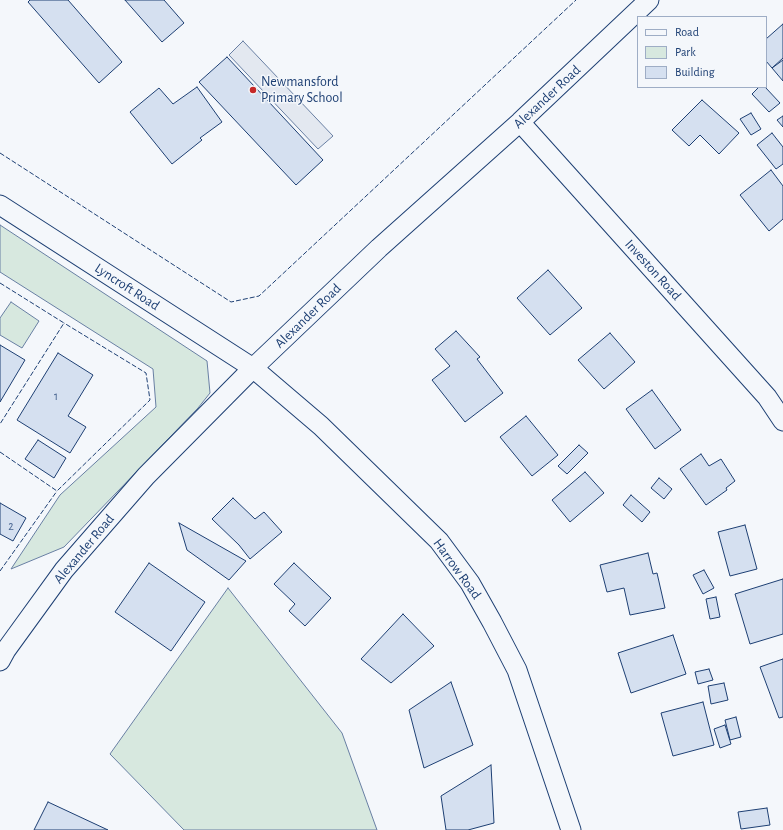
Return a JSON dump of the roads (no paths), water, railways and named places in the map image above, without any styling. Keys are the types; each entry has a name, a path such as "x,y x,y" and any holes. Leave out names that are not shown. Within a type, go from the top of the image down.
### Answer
{"street":[{"name":"Alexander Road","path":"2,652 64,570 146,476 253,368 379,248 520,122 648,0"},
{"name":"Investon Road","path":"520,122 767,397 783,421"},
{"name":"Lyncroft Road","path":"0,205 253,368"},
{"name":"Harrow Road","path":"253,368 321,426 439,541 470,583 517,670 571,830"}],"place":[{"name":"Newmansford Primary School","path":"253,90"}]}
